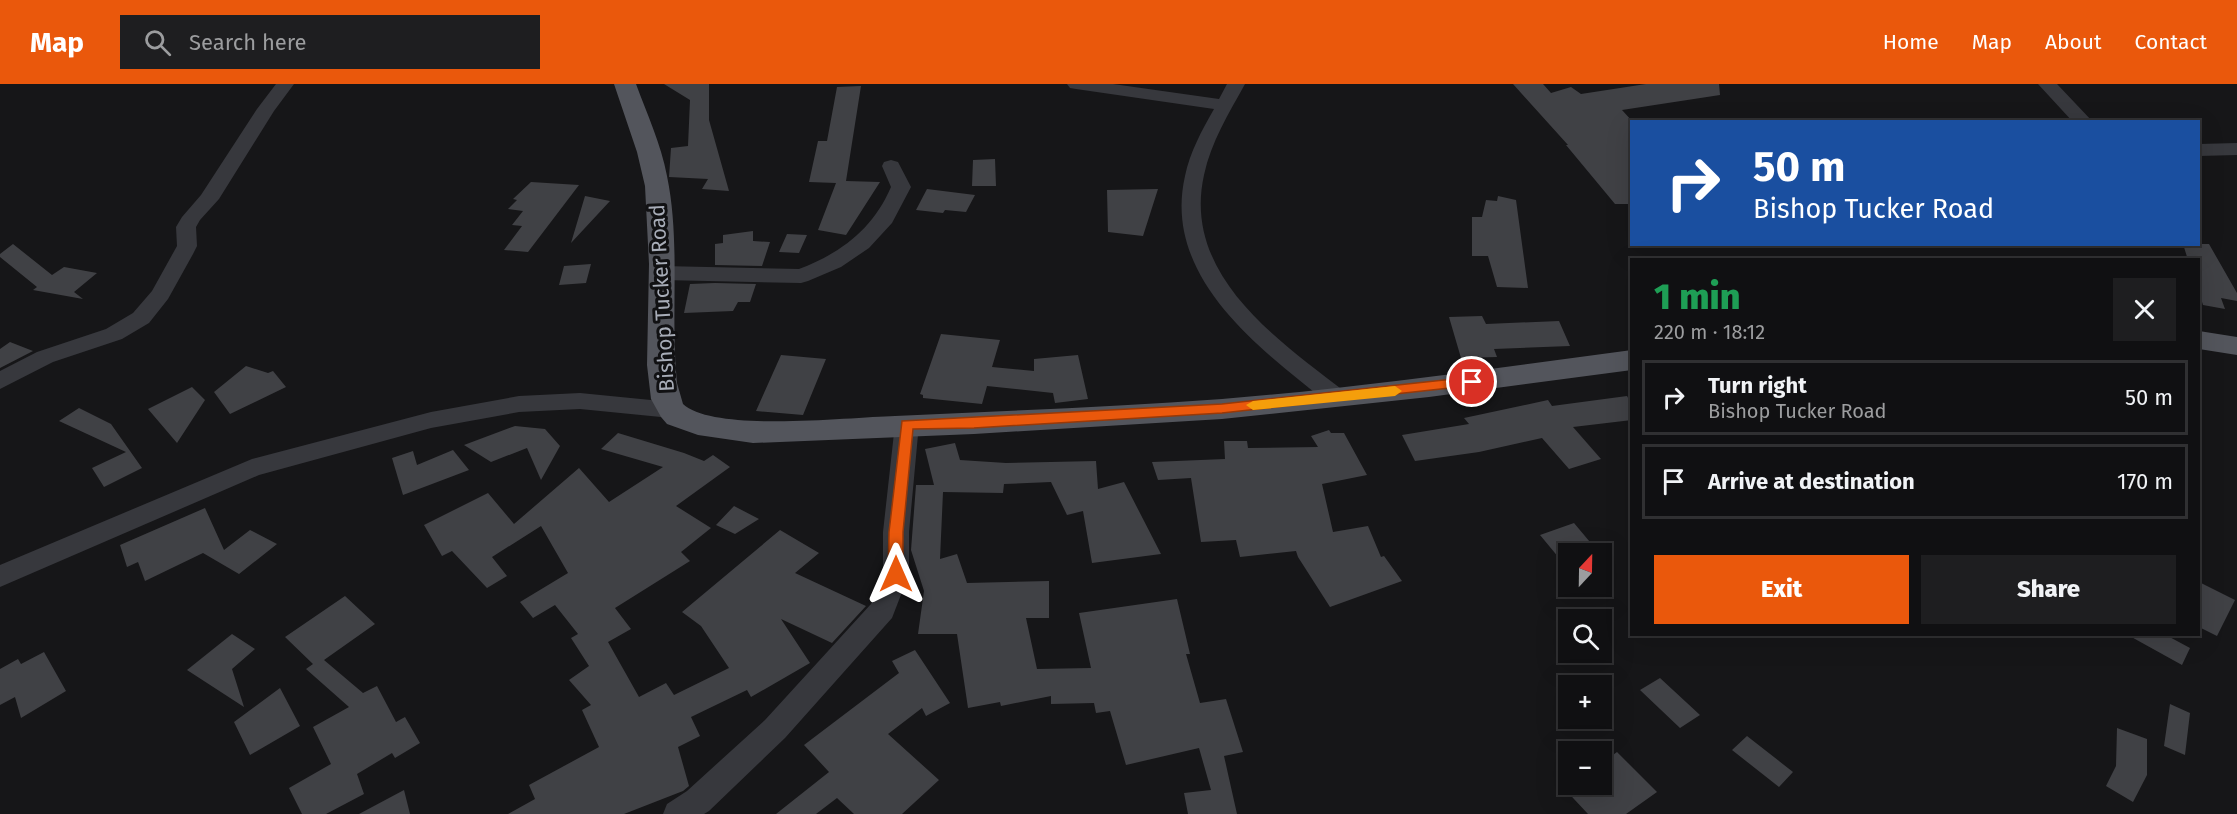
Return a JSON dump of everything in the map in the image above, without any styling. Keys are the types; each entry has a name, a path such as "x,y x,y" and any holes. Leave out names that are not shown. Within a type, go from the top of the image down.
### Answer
{"main road":[{"name":"Bishop Tucker Road","path":"625,84 655,176 662,273 662,368 665,394 671,410 680,418 695,423 753,432 1162,413 1429,387 1630,360"},
{"path":"2200,340 2237,346"}],"street":[{"path":"0,381 45,357 74,345 114,334 141,318 161,294 183,254 187,246 186,227 192,217 208,199 266,109 285,84"},
{"path":"1076,84 1225,105"},
{"path":"1236,84 1197,165 1192,189 1192,217 1196,241 1207,270 1229,303 1270,345 1336,397"},
{"path":"2047,84 2082,120"},
{"path":"2200,150 2237,149"},
{"path":"662,273 801,276 817,270 853,251 875,233 894,208 901,187 891,166"},
{"path":"0,576 252,468 419,423 529,404 580,401 671,410"},
{"path":"678,814 698,801 775,729 882,610 896,574 896,532 907,424"}],"building":[{"path":"664,84 709,84 709,120 729,191 702,189 708,179 669,177 671,148 688,146 690,100"},
{"path":"1513,84 1543,84 1551,93 1571,87 1581,94 1646,84 1719,84 1720,95 1622,110 1631,120 1630,204 1615,204 1566,145 1568,145"},
{"path":"861,86 846,181 880,182 846,235 818,230 836,183 809,182 818,141 827,141 837,87"},
{"path":"995,159 996,186 972,186 973,160"},
{"path":"531,182 579,185 528,252 504,250 522,226 512,225 523,211 508,209 517,200 513,199"},
{"path":"927,189 975,195 966,212 945,210 943,213 916,210"},
{"path":"1158,189 1143,236 1108,232 1107,190"},
{"path":"585,196 610,201 571,243"},
{"path":"1498,196 1516,200 1528,288 1497,287 1488,256 1472,256 1472,217 1482,217 1486,200 1497,201"},
{"path":"753,231 753,241 770,242 762,266 715,265 715,244 723,243 723,235"},
{"path":"787,234 807,235 799,253 779,252"},
{"path":"13,244 52,275 64,267 97,273 74,292 83,299 33,290 37,287 0,257 0,254"},
{"path":"2209,244 2237,293 2237,301 2221,298 2225,309 2203,305 2200,295 2200,258 2187,258 2184,246"},
{"path":"591,264 586,283 559,285 564,266"},
{"path":"690,284 756,284 750,302 738,302 733,311 684,313"},
{"path":"1482,316 1486,324 1559,321 1570,346 1494,349 1497,357 1461,358 1449,317"},
{"path":"941,334 1000,340 992,367 1034,371 1034,359 1078,355 1088,399 1055,403 1053,393 987,386 982,404 923,398 920,394"},
{"path":"10,342 33,351 0,368 0,349"},
{"path":"781,355 826,359 803,415 756,411"},
{"path":"246,366 268,373 273,371 286,387 230,414 214,392"},
{"path":"192,387 205,400 177,443 148,409"},
{"path":"1627,396 1630,401 1630,420 1573,427 1601,459 1569,469 1542,438 1479,452 1415,461 1402,435 1469,424 1464,418 1548,400 1552,406"},
{"path":"79,408 111,424 142,468 104,487 92,468 126,452 59,421"},
{"path":"515,426 545,429 560,446 541,480 527,448 491,462 464,445"},
{"path":"1329,430 1331,433 1344,433 1367,475 1322,484 1333,532 1368,526 1381,557 1384,556 1402,581 1330,607 1296,551 1240,557 1236,540 1201,542 1191,478 1158,480 1152,462 1225,459 1224,441 1247,441 1248,448 1318,447 1311,436"},
{"path":"618,433 704,461 713,455 730,467 676,506 711,528 681,552 690,561 615,608 631,629 608,642 639,697 666,683 674,695 729,668 701,626 682,612 780,530 819,553 795,573 866,606 832,643 781,619 810,663 751,697 747,690 691,717 700,736 678,747 689,786 683,791 624,814 508,814 535,799 529,785 599,747 582,710 591,705 569,680 589,666 571,638 578,634 555,605 533,618 520,602 568,573 541,526 492,557 507,576 487,588 452,551 442,556 424,525 488,493 514,524 579,468 609,502 663,467 601,449"},
{"path":"955,443 960,460 1006,463 1096,461 1098,489 1124,482 1161,554 1092,563 1083,511 1067,515 1051,482 1004,484 1003,493 943,492 940,559 957,554 967,583 1049,581 1049,618 1026,618 1037,669 1091,668 1079,613 1177,599 1190,654 1186,654 1200,703 1226,699 1243,752 1224,756 1237,814 1188,814 1184,793 1211,790 1199,748 1126,765 1110,711 1096,713 1094,703 1051,704 1051,696 1001,706 1000,702 968,708 957,634 918,634 924,591 911,550 916,485 934,485 925,449"},
{"path":"453,450 469,470 403,495 392,458 413,451 417,465"},
{"path":"734,506 759,519 735,534 716,525"},
{"path":"205,508 224,550 250,530 277,544 239,574 203,553 145,581 138,562 127,567 120,545"},
{"path":"1574,523 1591,543 1558,543 1558,557 1540,535"},
{"path":"2200,582 2235,600 2217,636 2200,628"},
{"path":"345,596 375,624 324,660 363,693 377,686 396,722 405,717 420,743 395,758 392,753 357,774 364,794 326,814 302,814 289,788 331,764 313,727 349,707 306,669 313,664 285,637"},
{"path":"232,634 255,649 232,669 244,707 187,670"},
{"path":"2130,636 2168,636 2190,648 2182,665"},
{"path":"915,650 950,703 926,716 922,708 888,734 939,780 902,814 854,814 837,798 816,814 776,814 829,772 804,745 899,673 892,661"},
{"path":"44,652 66,691 21,718 15,697 0,705 0,669 18,659 21,664"},
{"path":"1660,678 1700,715 1680,728 1640,690"},
{"path":"280,688 300,726 250,755 234,722"},
{"path":"2170,704 2190,713 2185,755 2164,746"},
{"path":"2117,728 2147,739 2147,775 2133,802 2106,786 2116,766"},
{"path":"1747,736 1793,772 1779,787 1732,750"},
{"path":"1617,752 1657,792 1626,814 1588,814 1570,795 1612,795 1612,756"},
{"path":"404,790 410,814 359,814"}],"slow traffic":[{"path":"1253,405 1395,391"}],"route":[{"path":"896,574 896,532 907,424 974,423 1222,409 1472,382"}]}
